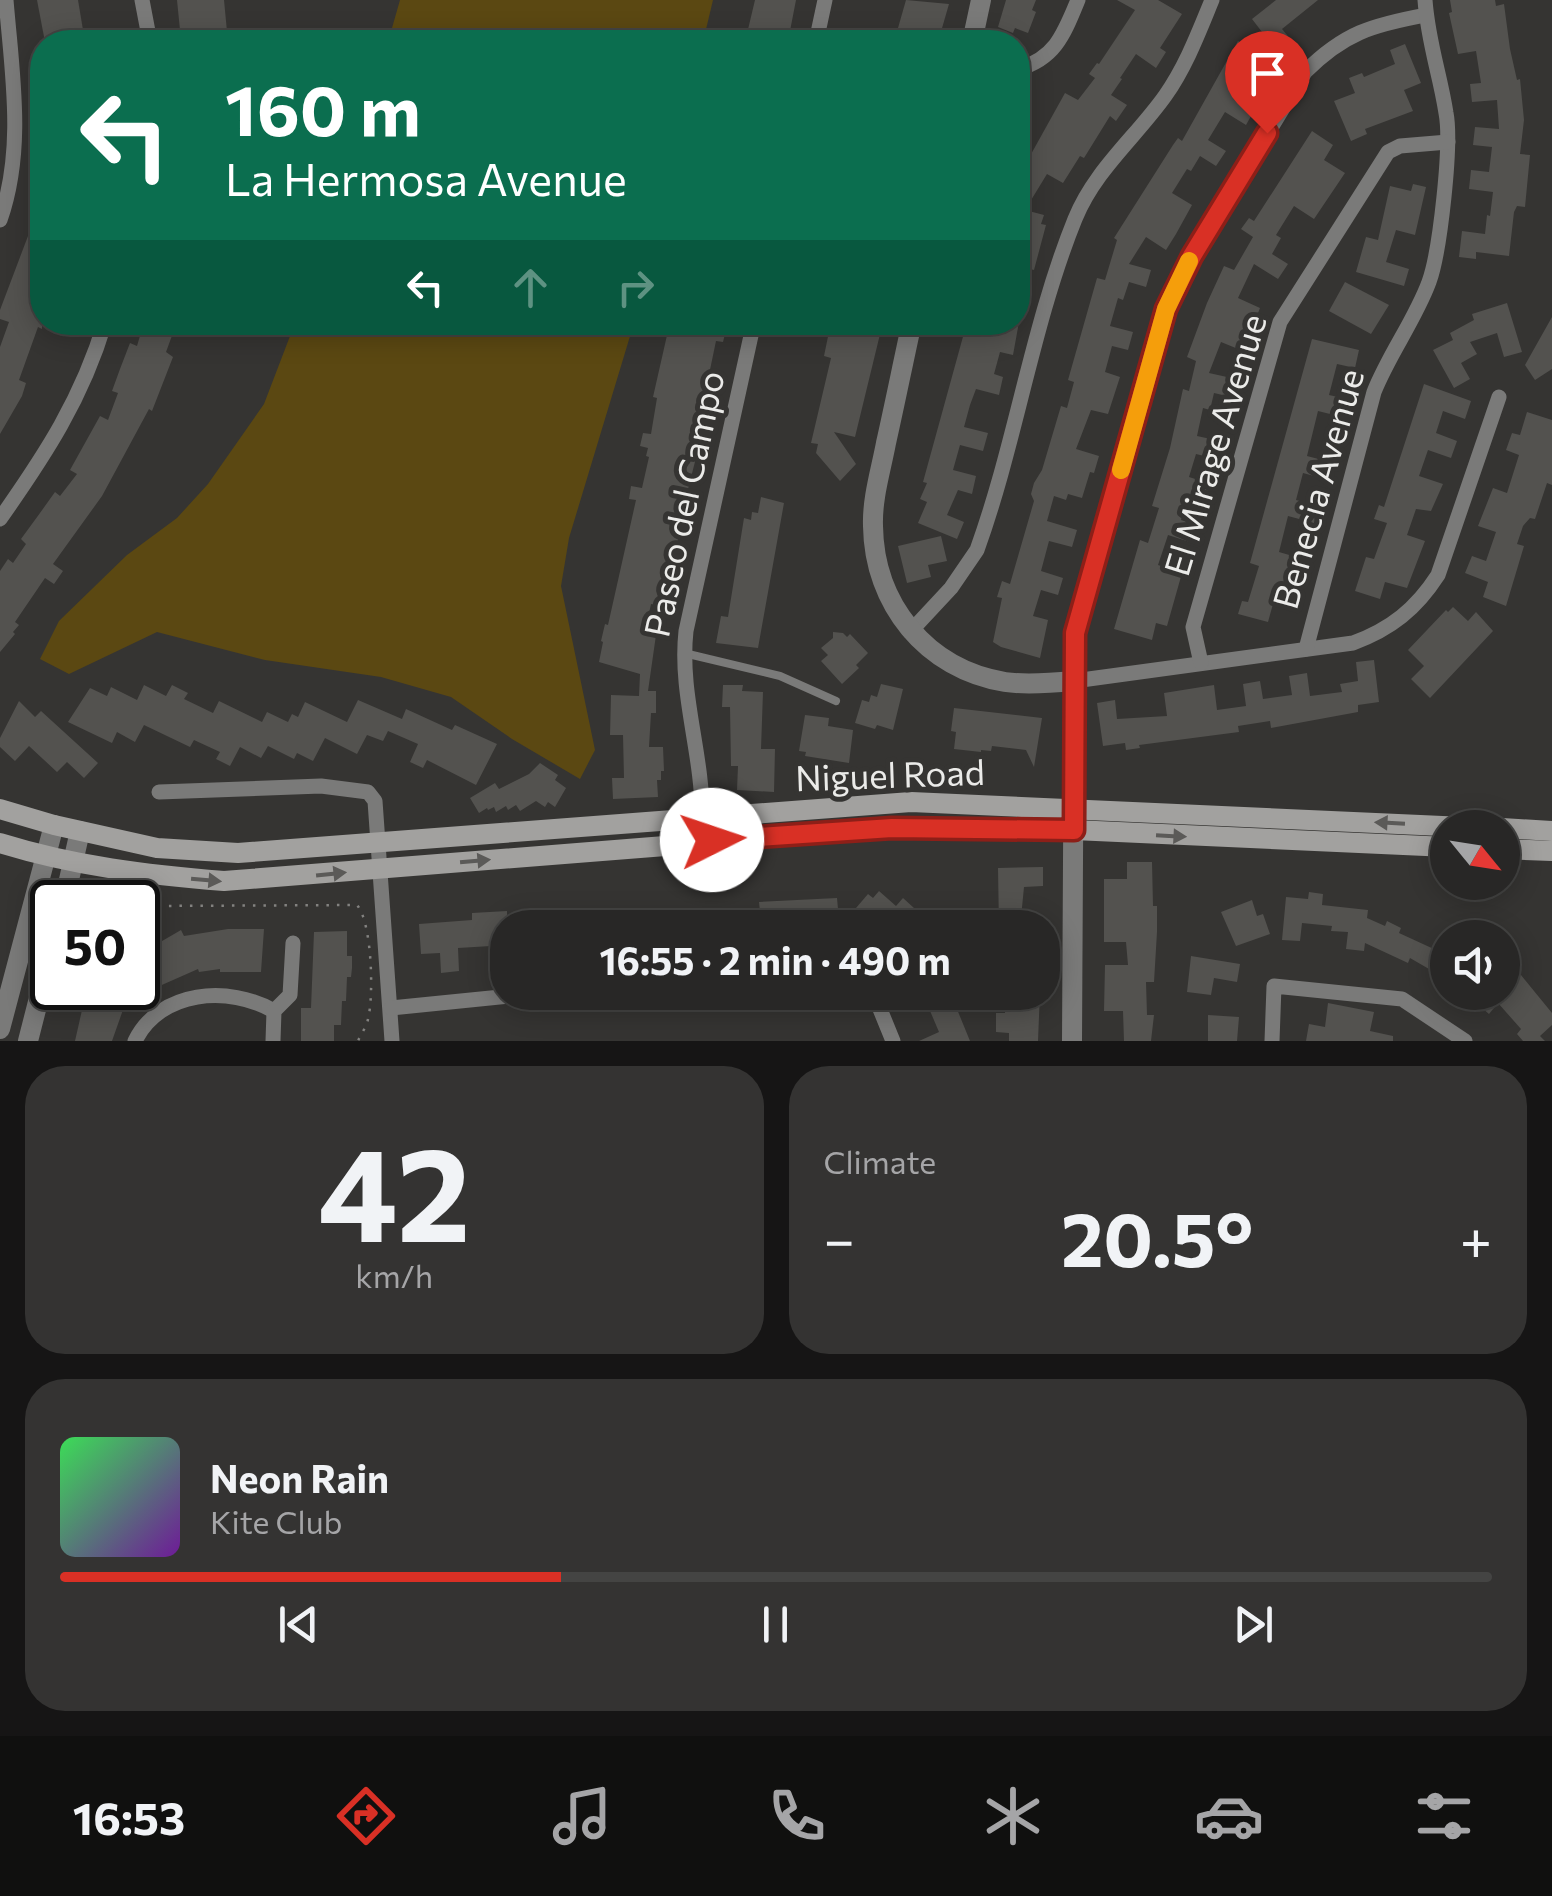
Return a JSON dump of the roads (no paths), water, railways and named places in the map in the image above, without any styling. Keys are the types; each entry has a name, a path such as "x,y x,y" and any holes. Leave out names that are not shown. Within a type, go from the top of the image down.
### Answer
{"main road":[{"name":"Niguel Road","path":"0,809 157,848 238,852 912,802 1430,825"},
{"path":"600,850 616,838 692,831 702,817 726,828 784,824 797,834"},
{"name":"Niguel Road","path":"0,843 45,857 134,874 224,881 892,828 1074,830 1430,846"},
{"path":"1520,829 1552,831"},
{"path":"1520,850 1552,851"}],"street":[{"path":"0,220 8,198 16,115 6,0"},
{"path":"142,0 148,30"},
{"path":"819,30 825,0"},
{"path":"975,30 981,0"},
{"path":"1030,63 1050,55 1060,43 1078,0"},
{"path":"910,632 951,588 977,550 1056,276 1080,208 1104,169 1176,80 1202,30 1212,0"},
{"path":"1072,1041 1075,633 1166,309 1177,282 1304,72 1329,48 1355,32 1425,7"},
{"name":"Benecia Avenue","path":"1306,649 1374,392 1429,282 1435,257 1448,142 1447,115 1428,40 1425,7"},
{"name":"El Mirage Avenue","path":"1201,664 1194,627 1280,322 1388,152 1400,146 1448,142"},
{"path":"0,520 53,444 80,392 100,335"},
{"name":"Paseo del Campo","path":"702,817 684,652 751,335"},
{"path":"909,335 877,487 872,524 876,563 889,600 910,632 941,657 972,674 1006,682 1074,681 1353,643 1378,634 1424,597 1438,574 1499,397"},
{"path":"160,792 321,786 368,792 375,802 392,1041"},
{"path":"0,1029 54,825"},
{"path":"70,880 80,831"},
{"path":"274,1041 274,1012 290,995 293,943"},
{"path":"1272,1041 1274,986 1402,998 1466,1041"},
{"path":"135,1041 144,1024 199,995 256,1001 274,1012"},
{"path":"391,1008 490,998"},
{"path":"28,1041 36,1010"},
{"path":"880,1010 893,1041"}],"lane":[{"path":"684,652 780,676 836,702"}]}
